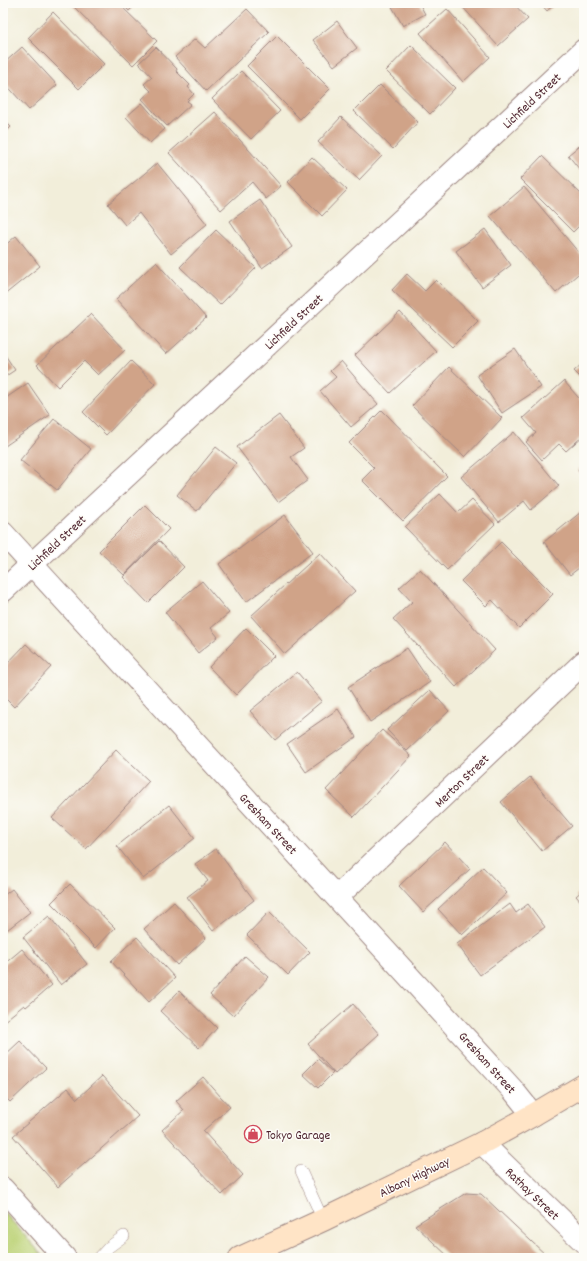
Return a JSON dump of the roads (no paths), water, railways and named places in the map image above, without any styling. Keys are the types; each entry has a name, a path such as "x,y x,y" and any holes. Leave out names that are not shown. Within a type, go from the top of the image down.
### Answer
{"main road":[{"name":"Albany Highway","path":"251,1256 482,1143 584,1085"}],"street":[{"name":"Lichfield Street","path":"3,591 584,50"},
{"name":"Gresham Street","path":"3,533 513,1090 533,1115"},
{"name":"Merton Street","path":"337,897 584,662"},
{"name":"Rathay Street","path":"482,1143 584,1242"},
{"path":"3,1189 66,1258"}],"lane":[{"path":"302,1171 323,1220"},
{"path":"99,1258 109,1247 124,1236"}],"place":[{"name":"Tokyo Garage","path":"253,1134"}]}
